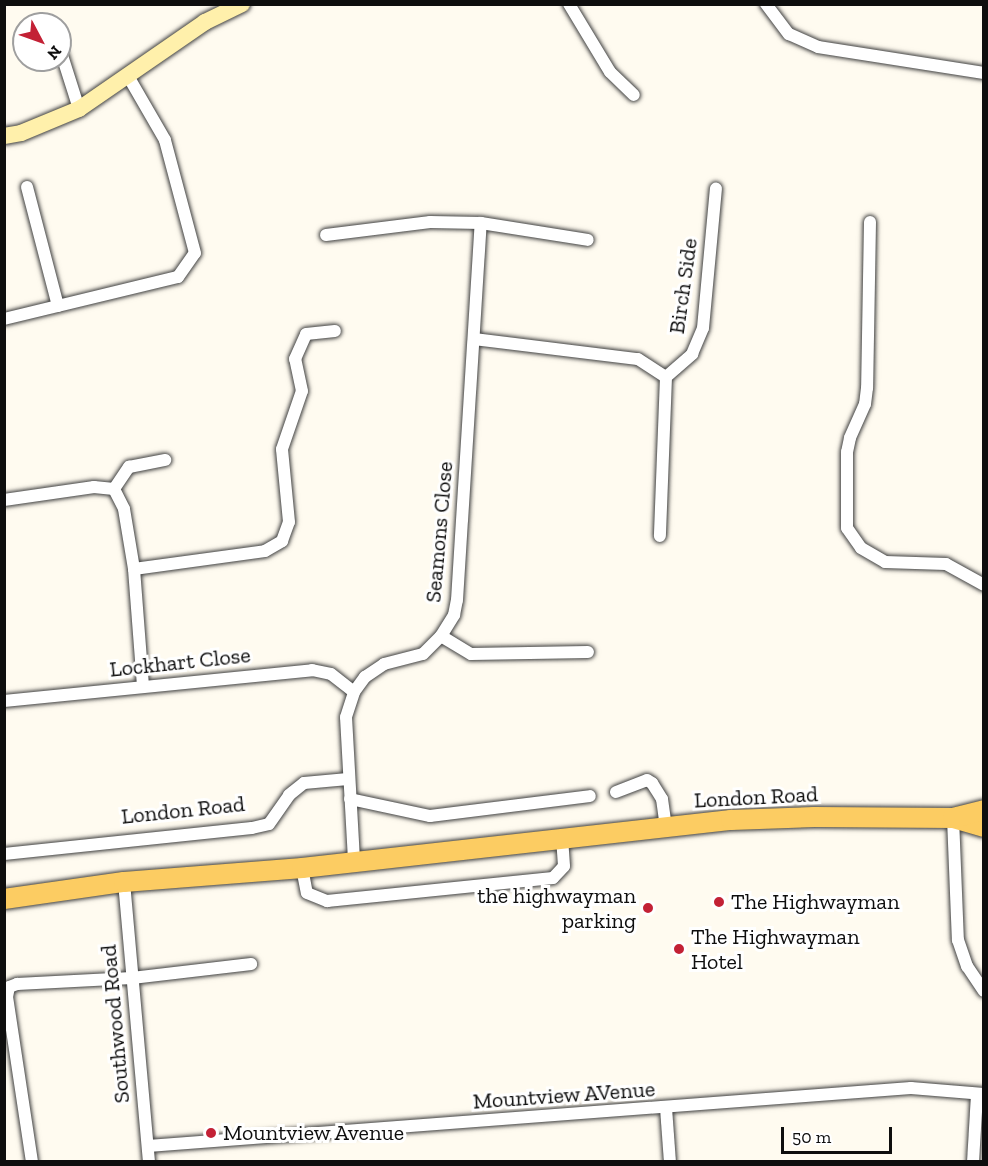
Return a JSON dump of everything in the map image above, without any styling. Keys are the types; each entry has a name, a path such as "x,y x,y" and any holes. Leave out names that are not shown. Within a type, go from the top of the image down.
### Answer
{"main road":[{"name":"London Road","path":"4,899 124,882 302,868 354,860 562,840 731,820 814,817 953,818 984,810"},
{"name":"London Road","path":"953,818 984,827"}],"street":[{"path":"4,136 21,133 79,109 205,22 242,4"},
{"path":"569,4 610,72 634,95"},
{"path":"766,4 789,34 818,46 984,73"},
{"path":"67,72 79,109"},
{"path":"4,319 178,277 195,253 165,140 128,76"},
{"path":"27,187 58,306"},
{"name":"Birch Side","path":"666,377 692,354 703,328 716,189"},
{"path":"326,235 430,222 481,224 588,240"},
{"path":"870,222 867,388 865,404 850,438 847,452 847,528 861,548 885,562 946,564 984,585"},
{"name":"Seamons Close","path":"354,860 346,717 354,692 365,677 384,664 423,654 441,636 454,615 457,600 481,224"},
{"path":"134,569 265,551 282,541 289,522 282,449 302,391 296,359 306,334 334,331"},
{"path":"474,339 638,359 666,377 660,536"},
{"path":"114,489 129,467 165,460"},
{"path":"4,500 94,487 114,489"},
{"path":"114,489 124,509 134,569 143,687"},
{"path":"441,636 471,654 588,651"},
{"name":"Lockhart Close","path":"4,701 312,670 331,674 354,692"},
{"name":"London Road","path":"4,854 252,828 269,824 289,795 304,783 348,778"},
{"path":"616,792 647,780 652,783 662,799 666,827"},
{"path":"350,800 430,816 590,796"},
{"path":"953,818 958,940 967,966 984,991"},
{"path":"302,868 307,893 327,901 553,878 564,866 562,840"},
{"name":"Southwood Road","path":"124,882 149,1161"},
{"path":"32,1161 7,997 9,987 17,984 132,978 251,964"},
{"name":"Mountview AVenue","path":"148,1146 911,1088 980,1094"},
{"path":"973,1161 980,1094"},
{"path":"666,1108 670,1161"}],"place":[{"name":"The Highwayman","path":"719,902"},
{"name":"the highwayman parking","path":"648,908"},
{"name":"The Highwayman Hotel","path":"679,949"},
{"name":"Mountview Avenue","path":"211,1133"}]}
